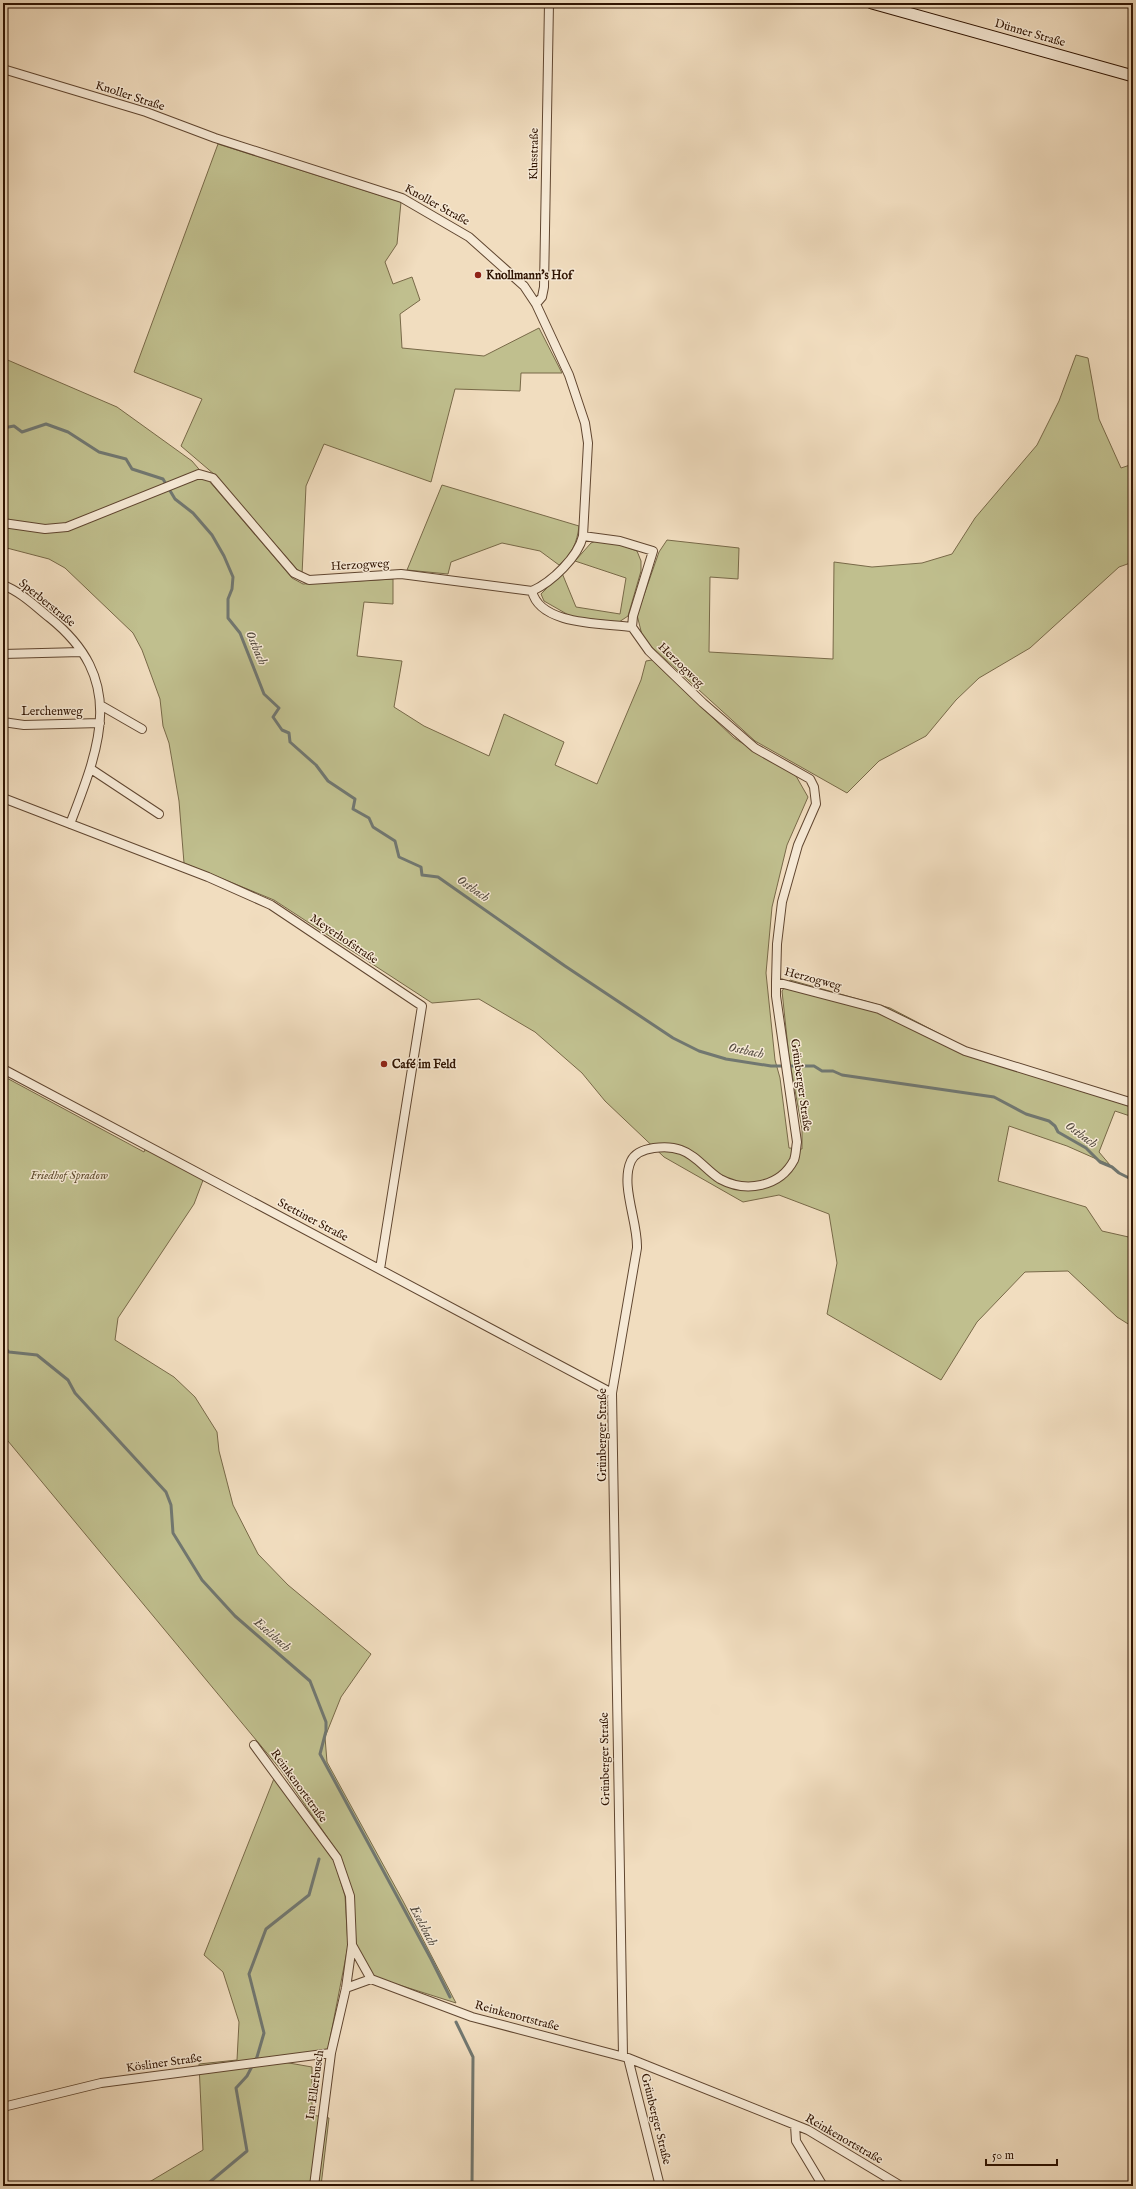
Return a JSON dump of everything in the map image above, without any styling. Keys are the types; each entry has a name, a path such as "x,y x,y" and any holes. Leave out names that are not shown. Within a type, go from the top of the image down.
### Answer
{"street":[{"name":"Klusstraße","path":"536,304 542,297 544,287 549,3"},
{"name":"Dünner Straße","path":"872,3 1133,76"},
{"name":"Knoller Straße","path":"3,69 146,112 215,138 402,198 469,237 524,286 536,304 569,375 585,423 588,442 583,536 580,547 572,559 540,588 532,591"},
{"name":"Herzogweg","path":"3,523 46,529 67,527 161,490 193,475 199,474 213,478 294,573 301,578 309,580 401,574 532,591"},
{"path":"532,591 538,605 566,620 632,627 633,616 653,551 620,541 583,536"},
{"name":"Sperberstraße","path":"3,585 16,590 65,630 81,652 94,676 102,706 100,723 91,769 70,824"},
{"name":"Herzogweg","path":"632,627 648,651 703,703 755,748 810,779 814,787 816,804 798,845 782,902 777,944 776,982 879,1009 965,1051 1133,1103"},
{"path":"3,654 81,652"},
{"path":"102,706 142,729"},
{"name":"Lerchenweg","path":"3,722 24,725 100,723"},
{"path":"91,769 159,814"},
{"name":"Meyerhofstraße","path":"3,798 208,877 272,904 422,1006 380,1269"},
{"name":"Grünberger Straße","path":"660,2186 625,2057 612,1394 636,1248 637,1234 628,1185 628,1172 632,1160 646,1150 665,1146 682,1150 721,1179 742,1187 772,1182 784,1174 795,1159 797,1142 776,982"},
{"name":"Stettiner Straße","path":"3,1069 612,1394"},
{"name":"Reinkenortstraße","path":"254,1745 337,1858 350,1896 352,1946 371,1979 472,2017 625,2057 808,2130 901,2186"},
{"name":"Im Ellerbusch","path":"314,2186 331,2053 346,1988 352,1946"},
{"path":"346,1988 371,1979"},
{"name":"Kösliner Straße","path":"3,2107 101,2083 331,2053"},
{"path":"795,2125 796,2141 822,2186"}],"green space":[{"path":"218,144 401,202 397,244 385,262 393,284 412,277 420,300 400,314 402,348 484,356 539,328 562,373 521,373 520,391 455,389 431,482 324,444 306,486 302,575 215,475 181,446 202,399 134,372"},
{"path":"1076,355 1088,358 1099,419 1121,468 1133,464 1133,562 1119,567 1030,648 979,678 956,700 926,736 879,761 847,793 755,741 643,639 637,615 659,552 667,540 739,548 738,579 710,577 709,652 833,659 834,562 872,567 922,563 952,554 975,518 1037,445 1059,401"},
{"path":"3,358 117,407 192,461 292,578 303,584 393,579 393,604 364,602 357,656 402,661 394,707 424,726 489,756 504,714 564,742 555,765 597,784 641,680 646,661 652,660 734,738 796,776 808,797 787,845 772,907 766,973 775,1060 780,1078 789,1148 802,1149 802,1129 789,1057 782,991 790,980 890,1008 967,1048 1133,1099 1133,1117 1115,1111 1099,1152 1110,1165 1067,1146 1009,1126 998,1181 1086,1207 1102,1231 1133,1238 1133,1327 1117,1317 1068,1271 1025,1272 977,1322 941,1380 827,1314 837,1263 829,1214 779,1195 743,1202 664,1157 605,1101 582,1073 535,1032 479,999 432,1003 274,900 184,863 179,801 169,743 163,726 160,699 142,650 133,633 65,568 49,559 3,547"},
{"path":"442,485 579,526 577,538 573,548 559,565 540,551 502,543 451,562 448,574 407,570"},
{"path":"596,541 618,544 637,551 641,561 641,571 628,616 619,622 572,617 544,601 541,594 562,573 576,607 620,614 626,578 575,561 591,543"},
{"name":"Friedhof Spradow","path":"3,1076 144,1152 147,1145 205,1175 194,1204 118,1318 115,1340 174,1377 195,1397 217,1432 219,1451 233,1505 258,1554 288,1585 371,1654 341,1697 325,1737 327,1762 403,1901 456,2003 374,1977 356,1944 353,1896 341,1857 281,1770 3,1435"},
{"path":"275,1776 334,1860 345,1896 348,1946 328,2049 266,2059 312,2067 312,2115 329,2118 321,2186 133,2186 151,2181 203,2150 199,2064 237,2060 239,2022 223,1972 204,1955"}],"waterway":[{"name":"Ostbach","path":"3,428 14,426 22,432 46,424 68,432 99,452 126,459 132,469 163,479 175,499 193,513 212,535 224,556 233,577 232,589 228,599 228,618 240,633 264,694 279,708 273,717 282,730 289,733 290,742 316,765 328,781 355,799 353,809 369,818 373,827 395,841 399,857 421,867 422,875 438,877 565,966 673,1038 699,1051 726,1059 771,1066 814,1066 822,1071 833,1071 842,1075 994,1097 1026,1114 1049,1121 1055,1126 1058,1132 1086,1148 1100,1162 1112,1167 1119,1173 1133,1180"},
{"name":"Eselsbach","path":"3,1346 9,1352 37,1355 68,1380 75,1393 166,1492 171,1505 173,1533 202,1580 235,1616 310,1681 326,1722 326,1731 320,1754 450,1997"},
{"name":"Eselsbach","path":"205,2186 247,2151 236,2088 247,2076 257,2057 264,2033 249,1974 266,1929 309,1895 319,1859"},
{"name":"Eselsbach","path":"456,2022 473,2057 472,2186"}],"place":[{"name":"Knollmann's Hof","path":"478,275"},
{"name":"Café im Feld","path":"384,1064"}]}
